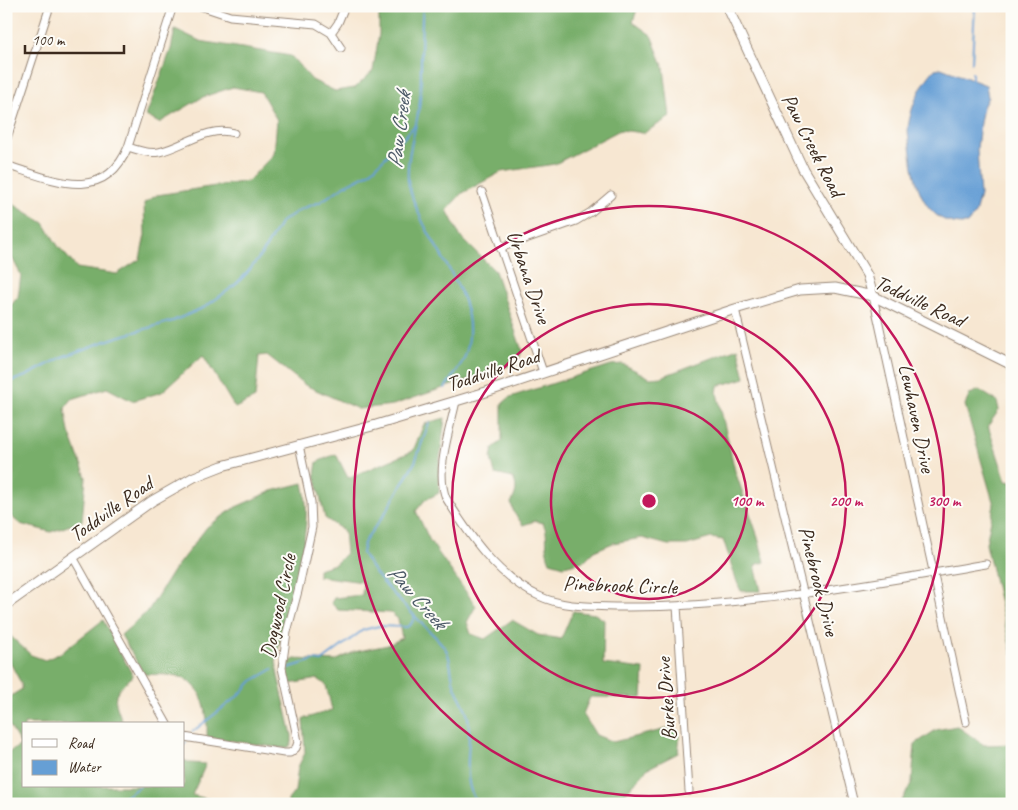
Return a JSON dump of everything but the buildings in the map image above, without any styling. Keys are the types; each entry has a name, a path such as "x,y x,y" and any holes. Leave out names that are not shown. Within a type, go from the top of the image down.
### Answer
{"street":[{"path":"6,141 50,6"},
{"path":"6,164 64,183 86,184 97,181 115,169 128,147 173,6"},
{"path":"200,6 230,16 316,24 330,33 341,48"},
{"path":"330,33 338,24 345,6"},
{"name":"Paw Creek Road","path":"727,6 804,169 866,275 873,296"},
{"path":"128,147 140,151 158,152 210,133 227,131 234,133"},
{"name":"Urbana Drive","path":"482,192 543,372"},
{"path":"500,248 576,221 591,212 610,195"},
{"name":"Toddville Road","path":"6,605 152,501 194,477 241,460 456,401 777,296 809,289 843,289 873,296 1012,365"},
{"name":"Lewhaven Drive","path":"873,296 966,722"},
{"name":"Pinebrook Drive","path":"735,309 854,804"},
{"name":"Pinebrook Circle","path":"456,401 445,451 442,476 443,490 446,498 461,521 491,559 506,574 540,597 567,604 626,607 677,606 803,593 986,564"},
{"name":"Dogwood Circle","path":"185,737 284,753 290,753 296,748 298,742 282,668 287,632 312,527 311,502 299,445"},
{"path":"73,557 166,722"},
{"name":"Burke Drive","path":"677,606 689,791"}],"green space":[{"path":"379,6 638,6 633,22 651,35 664,68 670,117 644,133 620,130 555,164 501,172 461,194 447,210 460,236 495,271 522,351 517,363 393,405 358,409 305,385 267,355 259,356 255,398 235,408 203,355 162,392 132,401 107,388 72,399 65,408 69,432 86,477 82,521 51,532 20,524 6,512 6,479 14,474 6,453 6,311 18,297 21,275 6,246 6,202 8,201 44,223 58,246 77,268 117,274 140,259 145,235 144,203 157,195 248,181 274,154 277,120 261,92 233,87 203,97 159,123 146,116 171,49 175,29 200,41 291,56 312,80 335,91 355,88 373,71 379,34"},
{"path":"738,348 745,378 718,386 717,393 735,471 765,562 755,565 761,591 741,591 723,540 711,538 687,545 668,545 642,538 613,543 594,551 584,561 564,566 550,562 543,523 535,521 523,525 514,513 511,503 516,491 516,484 513,478 495,474 491,458 493,448 502,441 502,404 510,397 611,365 623,364 650,378 661,377"},
{"path":"979,390 997,401 999,410 988,426 1006,481 1012,482 1012,654 986,544 994,505 965,405 970,394"},
{"path":"445,418 439,466 439,493 425,500 416,511 430,541 476,606 467,622 471,634 485,639 512,620 538,635 561,639 573,611 595,614 604,620 603,664 644,669 642,698 590,697 583,714 596,735 613,742 675,727 680,736 678,753 647,769 616,804 288,804 288,800 295,791 298,767 305,753 303,719 332,710 326,685 318,679 289,684 287,663 295,659 335,661 354,652 388,645 402,638 398,619 391,613 338,610 331,603 334,598 362,595 363,582 318,576 318,569 335,564 346,553 344,531 325,518 315,475 317,462 336,454 348,478 413,451 424,424"},
{"path":"303,483 306,503 306,525 303,547 276,660 292,735 292,743 289,747 281,748 207,737 205,708 198,691 193,685 185,679 176,676 144,674 121,635 148,611 173,571 207,527 236,507 272,491"},
{"path":"103,620 133,676 120,688 116,697 117,708 122,722 22,722 22,788 185,788 185,760 190,763 206,764 192,795 227,804 167,804 154,802 150,804 6,804 6,754 21,745 6,720 6,699 22,689 21,683 6,655 6,632 31,655 45,660 61,653"},
{"path":"957,726 984,745 1012,744 1012,804 900,804 912,782 915,744 936,730"}],"water":[{"path":"941,68 986,85 988,97 983,107 977,149 980,195 975,214 967,224 953,223 942,219 932,211 920,191 913,167 908,128 911,112 925,82 935,69"}],"waterway":[{"name":"Paw Creek","path":"423,6 420,101 409,160 410,192 425,227 455,280 468,316 469,336 465,356 445,388"},
{"path":"972,62 975,6"},
{"path":"972,73 972,81"},
{"path":"6,383 26,376 62,357 114,338 173,321 205,307 234,286 247,273 262,254 281,222 301,209 320,202 369,173 416,124"},
{"name":"Paw Creek","path":"429,423 415,462 384,515 368,536 362,553 382,582 440,642 448,654 454,684 466,709 468,718 469,784 472,795 478,804"},
{"path":"288,668 314,660 322,661 363,630 379,626 407,627 415,616"},
{"path":"192,732 238,696 252,681 273,669"},
{"path":"115,804 137,788"}]}
